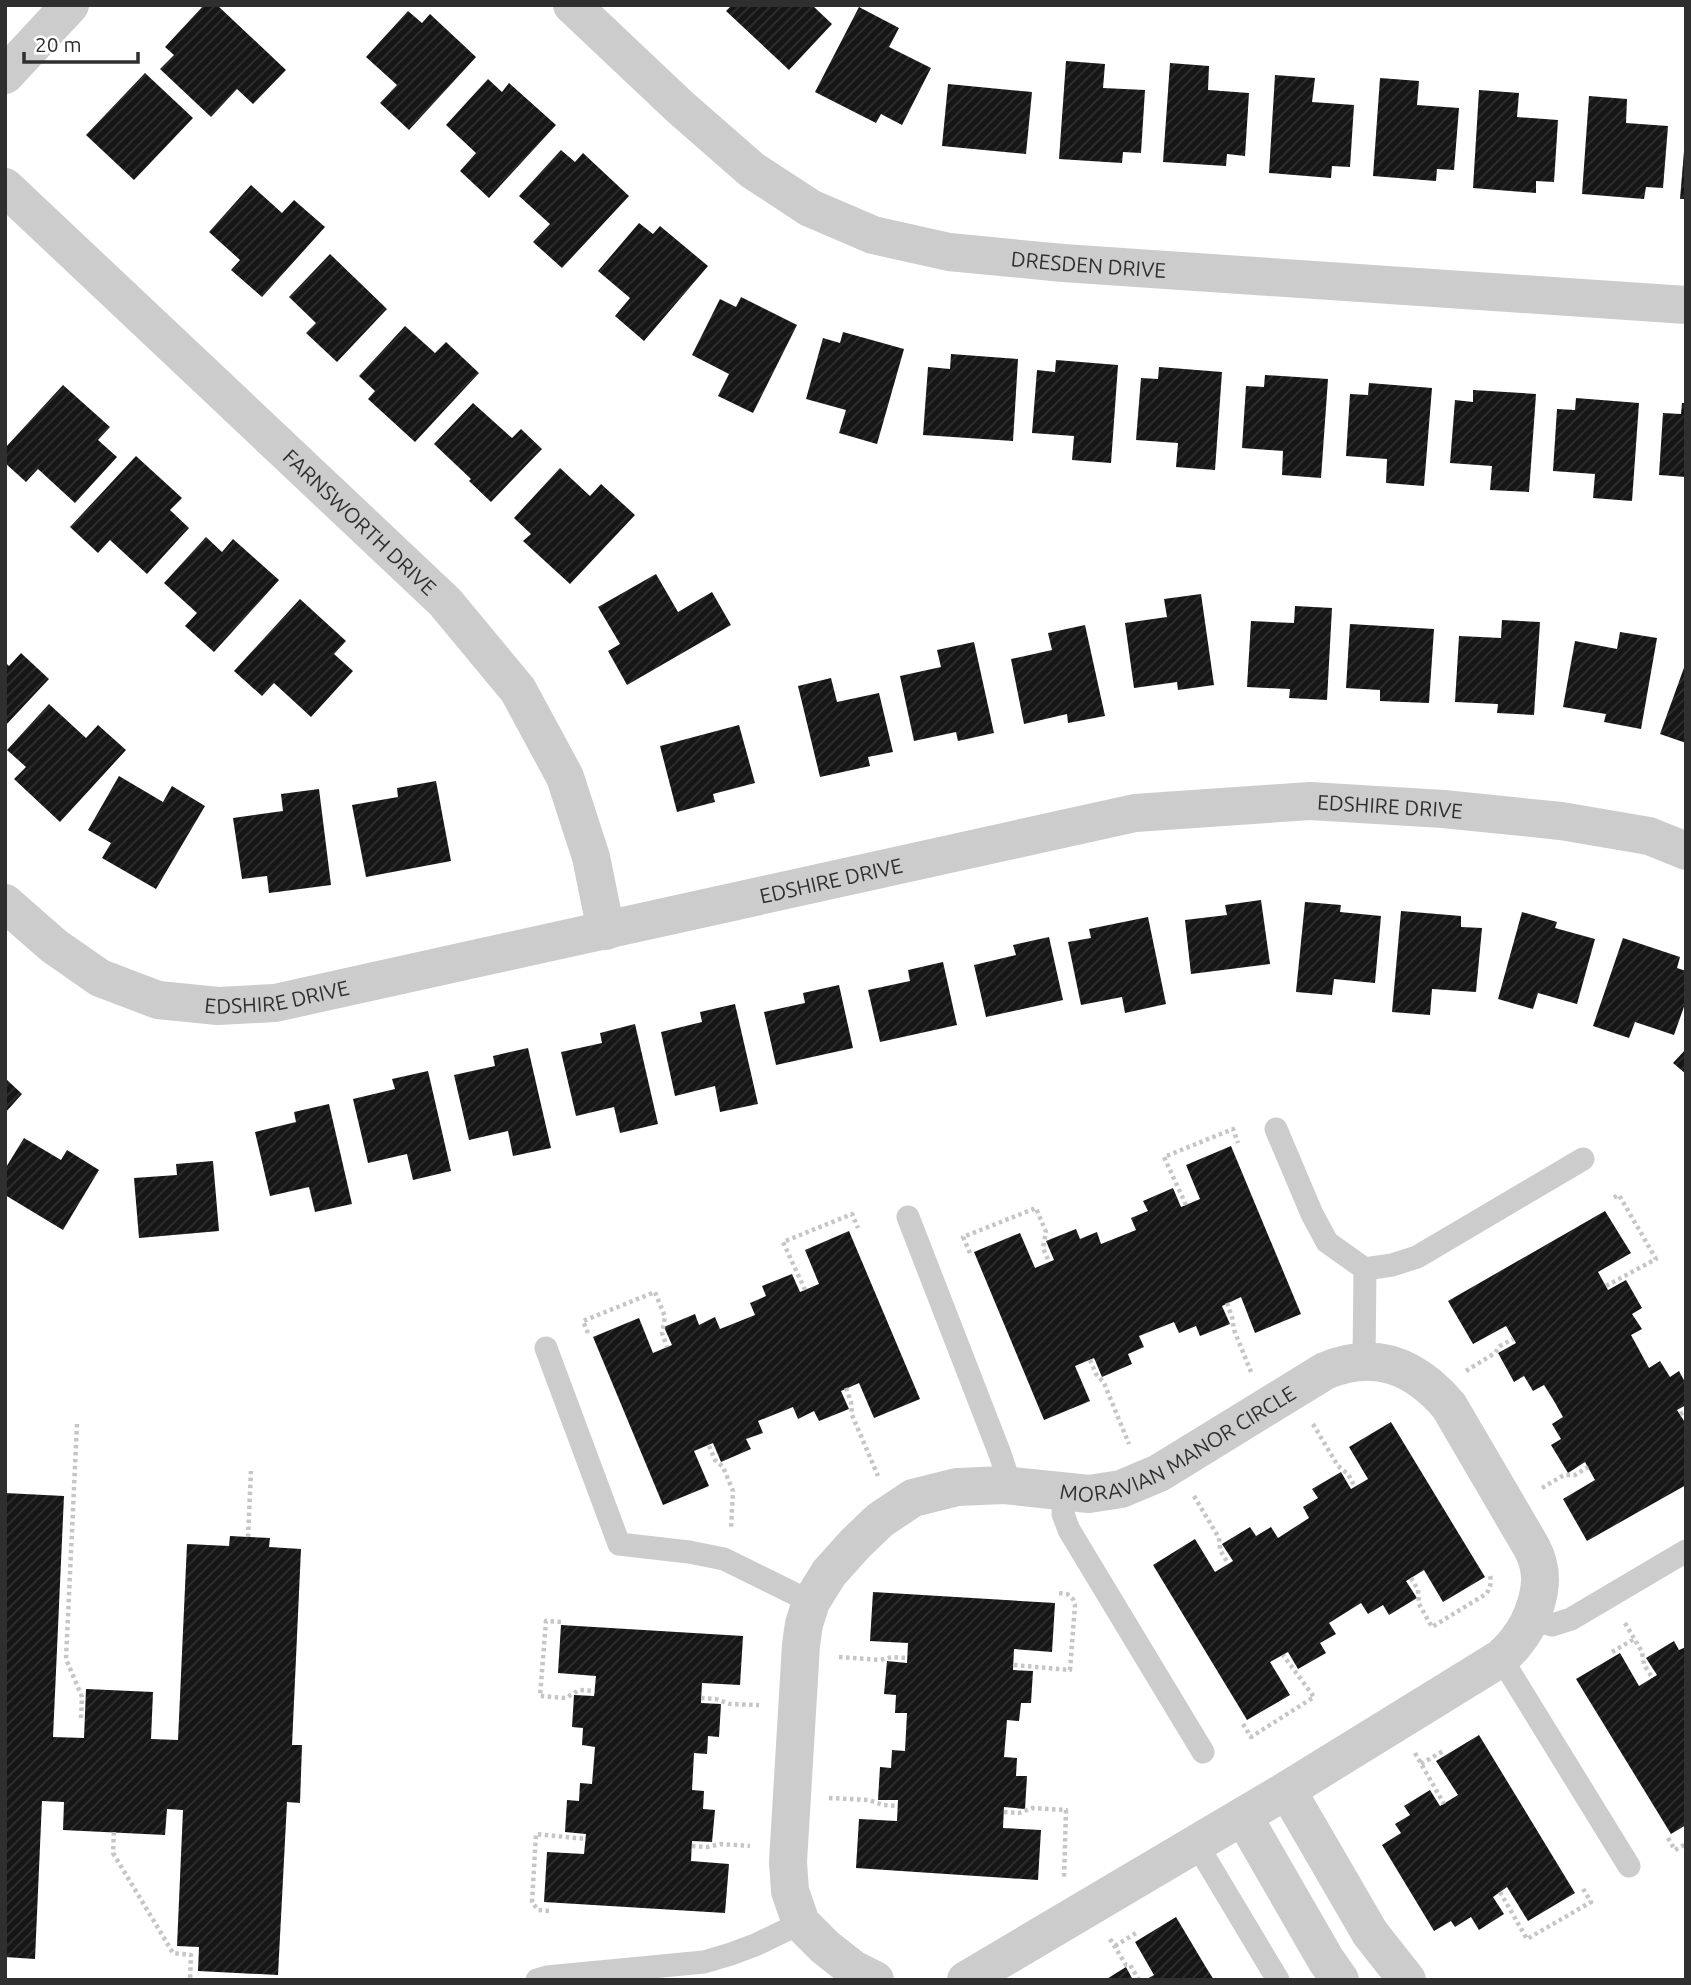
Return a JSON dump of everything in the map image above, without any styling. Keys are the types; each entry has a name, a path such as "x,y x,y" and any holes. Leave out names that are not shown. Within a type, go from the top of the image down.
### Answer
{"street":[{"path":"5,75 70,5"},
{"name":"DRESDEN DRIVE","path":"572,5 680,107 752,170 810,208 873,235 949,251 1063,263 1686,305"},
{"name":"FARNSWORTH DRIVE","path":"5,187 445,602 518,690 565,777 591,857 606,931"},
{"name":"EDSHIRE DRIVE","path":"5,904 54,946 100,978 158,1000 218,1006 275,1003 1135,813 1310,801 1443,809 1562,821 1650,836 1686,851"},
{"name":"MORAVIAN MANOR CIRCLE","path":"874,1980 853,1969 801,1923 790,1891 788,1862 804,1624 811,1602 829,1573 855,1544 880,1520 913,1498 957,1487 1004,1485 1063,1492 1103,1493 1121,1489 1175,1463 1325,1371 1346,1363 1384,1363 1403,1369 1437,1392 1449,1406 1532,1548 1539,1565 1539,1586 1530,1619 1517,1642 1501,1658 1287,1790 966,1980"},
{"path":"1287,1790 1370,1933 1407,1980"},
{"path":"1243,1816 1340,1980"}],"lane":[{"path":"1276,1129 1327,1242 1365,1269 1392,1265 1417,1257 1583,1159"},
{"path":"908,1217 1000,1454 1005,1469 1004,1485"},
{"path":"1364,1361 1365,1269"},
{"path":"546,1348 619,1544 724,1559 811,1602"},
{"path":"1063,1492 1063,1514 1069,1530 1203,1752"},
{"path":"1530,1619 1552,1625 1572,1619 1686,1551"},
{"path":"1501,1658 1629,1866"},
{"path":"1196,1843 1278,1980"},
{"path":"537,1980 704,1962 743,1950 801,1923"}],"path":[{"path":"1186,1205 1164,1157 1233,1129 1238,1143"},
{"path":"1605,1286 1656,1259 1619,1195 1611,1199"},
{"path":"970,1253 964,1237 1036,1208 1046,1231 1043,1248 1049,1262"},
{"path":"805,1290 783,1241 852,1214 858,1228"},
{"path":"588,1333 583,1321 655,1292 665,1317 662,1333 667,1348"},
{"path":"1227,1304 1234,1331 1253,1376"},
{"path":"1462,1373 1513,1339"},
{"path":"1090,1360 1096,1374 1104,1382 1130,1447"},
{"path":"846,1388 852,1415 879,1479"},
{"path":"1311,1420 1338,1466 1348,1474 1355,1487"},
{"path":"77,1424 66,1659 82,1697 81,1718"},
{"path":"709,1446 715,1460 723,1467 733,1491 731,1539"},
{"path":"1541,1489 1564,1475 1575,1475 1588,1467"},
{"path":"248,1537 251,1471"},
{"path":"1191,1492 1219,1538 1220,1550 1228,1563"},
{"path":"1411,1578 1418,1590 1419,1604 1432,1627 1486,1594 1489,1591 1489,1573"},
{"path":"1014,1665 1070,1670 1075,1605 1067,1594 1059,1593"},
{"path":"1619,1613 1642,1652 1644,1664 1652,1677"},
{"path":"561,1622 546,1621 540,1696 566,1698 579,1690 594,1691"},
{"path":"1612,1652 1634,1639"},
{"path":"1242,1724 1251,1737 1314,1698 1283,1655"},
{"path":"834,1657 880,1660 892,1657 907,1658"},
{"path":"701,1698 730,1704 764,1706"},
{"path":"1421,1763 1443,1751"},
{"path":"1415,1752 1444,1804"},
{"path":"826,1798 869,1800 883,1805 898,1805"},
{"path":"1004,1812 1019,1813 1032,1808 1066,1810 1065,1882"},
{"path":"114,1832 113,1853 173,1953 191,1955 190,1980"},
{"path":"549,1910 538,1910 532,1902 536,1835 586,1839"},
{"path":"1668,1838 1675,1850 1686,1844"},
{"path":"692,1846 721,1844 756,1847"},
{"path":"1500,1892 1527,1939 1591,1902 1582,1887"},
{"path":"1115,1946 1136,1933"},
{"path":"1108,1935 1126,1965 1130,1965 1139,1980"}],"building":[{"path":"204,5 217,5 286,70 253,104 237,89 211,117 160,69 174,55 165,47"},
{"path":"732,5 812,5 832,24 789,70 726,11"},
{"path":"859,7 899,28 889,47 931,68 902,125 881,114 876,123 815,92"},
{"path":"408,11 422,23 430,14 476,57 409,130 380,103 397,85 366,57"},
{"path":"1066,61 1105,64 1103,88 1145,90 1141,153 1123,152 1122,163 1059,159"},
{"path":"1170,63 1209,66 1208,90 1249,93 1245,156 1227,154 1226,166 1163,162"},
{"path":"145,73 193,118 134,180 86,135"},
{"path":"1275,75 1315,78 1312,102 1354,105 1350,167 1332,166 1331,178 1269,173"},
{"path":"1380,78 1419,81 1417,105 1459,108 1454,170 1437,169 1436,181 1373,176"},
{"path":"488,79 502,92 509,83 556,125 489,198 460,171 476,153 446,125"},
{"path":"948,84 1032,92 1026,154 942,146"},
{"path":"1479,90 1519,93 1517,117 1558,120 1554,182 1536,181 1536,193 1473,188"},
{"path":"1589,96 1627,99 1626,123 1668,126 1663,188 1646,187 1644,199 1582,194"},
{"path":"561,150 575,162 583,153 629,196 562,268 533,242 550,224 519,196"},
{"path":"1684,151 1686,199 1680,199"},
{"path":"251,185 282,213 294,200 325,227 262,297 231,270 240,260 209,232"},
{"path":"639,223 653,234 660,226 708,266 644,341 615,316 630,298 598,271"},
{"path":"330,254 387,309 337,362 306,333 316,323 289,297"},
{"path":"741,297 797,325 753,413 718,396 729,374 692,355 720,299 736,307"},
{"path":"405,326 435,353 446,342 479,373 415,442 368,399 375,391 359,376"},
{"path":"843,332 904,349 877,444 839,433 846,410 806,399 823,338 840,343"},
{"path":"951,354 1018,359 1013,441 923,435 928,367 950,369"},
{"path":"1056,360 1118,365 1111,463 1072,460 1074,436 1032,433 1037,370 1055,372"},
{"path":"1159,367 1222,372 1215,470 1176,467 1178,443 1136,440 1141,378 1158,379"},
{"path":"1265,375 1328,379 1321,478 1282,475 1283,451 1242,448 1246,386 1264,387"},
{"path":"1369,383 1432,388 1424,486 1386,483 1387,459 1346,456 1350,394 1368,395"},
{"path":"63,385 110,427 98,440 117,457 75,503 38,469 26,482 5,463 5,448"},
{"path":"1473,390 1536,394 1529,492 1490,490 1492,466 1450,463 1455,400 1473,402"},
{"path":"1576,398 1639,403 1632,501 1593,498 1595,474 1553,471 1557,409 1575,410"},
{"path":"473,403 512,438 521,429 542,449 491,502 434,444"},
{"path":"1682,403 1686,403 1686,477 1659,475 1663,413 1681,414"},
{"path":"136,456 182,498 170,510 189,528 147,574 110,540 98,553 70,527"},
{"path":"560,468 590,496 601,484 635,515 570,584 523,541 531,534 514,518"},
{"path":"206,537 222,552 233,539 279,580 214,652 185,626 197,613 164,583"},
{"path":"656,574 678,612 712,592 731,625 627,685 608,651 620,644 598,607"},
{"path":"1201,594 1214,685 1178,690 1177,682 1134,688 1125,623 1167,617 1164,599"},
{"path":"300,599 346,641 334,654 353,671 311,717 274,683 262,696 234,671"},
{"path":"1295,606 1332,608 1327,700 1289,698 1290,689 1247,687 1251,621 1294,623"},
{"path":"1502,620 1540,622 1534,715 1497,713 1498,704 1455,702 1459,636 1501,638"},
{"path":"1350,624 1434,629 1429,703 1380,701 1380,690 1346,688"},
{"path":"1085,625 1105,716 1068,723 1067,714 1024,724 1011,659 1052,650 1048,633"},
{"path":"1620,632 1657,638 1641,729 1604,722 1606,714 1563,707 1575,641 1617,649"},
{"path":"974,642 994,733 958,741 956,732 914,741 900,676 941,667 937,650"},
{"path":"21,653 49,679 5,726 5,662 9,666"},
{"path":"1686,665 1686,743 1660,734"},
{"path":"831,678 837,702 879,693 893,752 868,757 870,766 820,777 798,686"},
{"path":"49,704 86,738 98,725 126,750 60,822 14,779 26,767 7,750"},
{"path":"739,725 755,783 713,794 715,802 677,812 660,746"},
{"path":"119,776 163,802 172,786 205,806 156,889 102,858 111,843 88,830"},
{"path":"436,781 451,861 366,877 352,805 398,797 397,788"},
{"path":"319,789 331,885 269,893 267,876 242,879 233,818 283,811 281,794"},
{"path":"1261,900 1270,964 1191,974 1185,920 1227,915 1225,905"},
{"path":"1305,902 1341,905 1340,912 1381,916 1375,983 1334,979 1332,995 1296,992"},
{"path":"1401,911 1461,916 1461,927 1482,928 1476,992 1432,989 1430,1015 1392,1012"},
{"path":"1522,912 1557,922 1555,928 1595,939 1577,1004 1538,993 1533,1009 1498,999"},
{"path":"1148,917 1166,1004 1125,1013 1122,997 1081,1005 1068,942 1091,938 1089,929"},
{"path":"1049,937 1063,1000 986,1017 974,965 1016,955 1013,945"},
{"path":"1623,938 1680,957 1677,968 1686,971 1686,1001 1674,1035 1635,1022 1629,1038 1593,1026"},
{"path":"943,962 957,1025 880,1042 868,990 910,981 908,970"},
{"path":"839,985 853,1048 776,1065 764,1012 805,1003 803,993"},
{"path":"735,1004 758,1104 720,1112 715,1086 675,1096 661,1032 702,1022 700,1012"},
{"path":"635,1024 658,1124 620,1133 614,1107 576,1116 561,1052 602,1043 600,1033"},
{"path":"528,1048 551,1148 513,1156 508,1131 469,1140 454,1075 495,1066 493,1056"},
{"path":"1686,1049 1686,1074 1673,1063"},
{"path":"428,1071 451,1171 413,1180 407,1154 368,1163 353,1099 395,1089 392,1079"},
{"path":"5,1078 22,1094 5,1113"},
{"path":"329,1104 352,1204 315,1212 309,1187 270,1196 255,1132 296,1122 294,1112"},
{"path":"24,1138 61,1160 67,1150 99,1170 63,1230 5,1195 5,1169"},
{"path":"1231,1146 1301,1314 1255,1333 1241,1297 1222,1306 1230,1324 1200,1336 1196,1326 1179,1333 1174,1322 1139,1336 1144,1347 1128,1354 1132,1364 1102,1377 1094,1358 1075,1366 1090,1401 1044,1420 974,1252 1020,1233 1035,1268 1054,1260 1046,1241 1076,1229 1080,1239 1097,1232 1101,1244 1136,1230 1131,1218 1148,1211 1143,1201 1173,1188 1181,1207 1200,1199 1186,1165"},
{"path":"213,1161 219,1231 139,1238 134,1178 177,1175 176,1164"},
{"path":"1605,1211 1631,1253 1598,1272 1608,1290 1626,1280 1642,1308 1632,1314 1642,1329 1631,1335 1649,1368 1660,1361 1670,1377 1679,1371 1686,1384 1686,1405 1677,1410 1686,1424 1686,1485 1587,1541 1563,1499 1595,1480 1585,1462 1568,1473 1551,1445 1561,1439 1552,1424 1563,1417 1554,1401 1544,1385 1533,1391 1524,1376 1514,1382 1498,1353 1516,1343 1506,1326 1473,1344 1448,1301"},
{"path":"849,1231 920,1399 874,1418 859,1383 841,1391 849,1409 819,1421 814,1411 798,1419 793,1407 758,1421 763,1433 746,1439 751,1449 721,1462 713,1443 694,1451 709,1486 663,1505 593,1337 639,1318 653,1353 672,1345 664,1327 695,1314 699,1325 715,1317 720,1329 755,1315 750,1303 766,1296 762,1286 792,1274 800,1292 819,1284 805,1250"},
{"path":"1391,1422 1485,1577 1443,1602 1424,1570 1406,1581 1417,1598 1389,1615 1383,1605 1368,1614 1361,1603 1329,1623 1336,1634 1320,1643 1326,1653 1298,1669 1288,1652 1270,1662 1290,1695 1247,1720 1153,1565 1195,1539 1215,1572 1233,1561 1222,1544 1250,1527 1256,1536 1271,1527 1278,1538 1309,1518 1303,1507 1318,1498 1312,1489 1341,1472 1351,1489 1368,1479 1349,1447"},
{"path":"5,1493 64,1496 53,1737 84,1738 86,1689 153,1692 151,1739 178,1740 187,1544 229,1546 230,1536 270,1538 269,1547 301,1549 292,1745 302,1745 300,1803 287,1802 278,1975 198,1971 199,1947 177,1946 183,1810 167,1809 165,1835 63,1830 64,1802 42,1801 35,1959 5,1957"},
{"path":"873,1592 1055,1603 1052,1652 1014,1649 1013,1670 1033,1671 1031,1703 1021,1703 1019,1721 1007,1720 1004,1757 1017,1758 1016,1776 1027,1776 1025,1809 1004,1807 1003,1828 1041,1830 1038,1880 856,1868 859,1819 897,1821 898,1800 878,1800 880,1767 891,1768 892,1750 905,1751 907,1713 895,1713 896,1695 884,1694 887,1661 907,1663 908,1643 870,1641"},
{"path":"561,1625 743,1636 740,1685 702,1683 701,1703 721,1704 719,1737 708,1736 707,1754 694,1753 692,1790 704,1791 703,1809 715,1810 712,1842 692,1841 691,1861 729,1864 725,1913 544,1902 547,1852 584,1854 586,1834 565,1832 567,1800 579,1801 580,1783 592,1784 595,1747 582,1745 583,1728 572,1727 574,1695 594,1696 596,1676 558,1673"},
{"path":"1674,1641 1679,1650 1686,1647 1686,1825 1671,1834 1576,1679 1620,1653 1639,1686 1657,1675 1646,1658"},
{"path":"1479,1735 1575,1893 1528,1921 1507,1887 1493,1897 1504,1914 1479,1930 1471,1917 1455,1927 1451,1921 1434,1931 1382,1845 1401,1833 1395,1824 1410,1815 1404,1806 1430,1790 1440,1806 1458,1795 1436,1761"},
{"path":"1176,1917 1214,1980 1145,1980 1154,1975 1135,1942"},
{"path":"1126,1967 1133,1980 1105,1980"}]}
